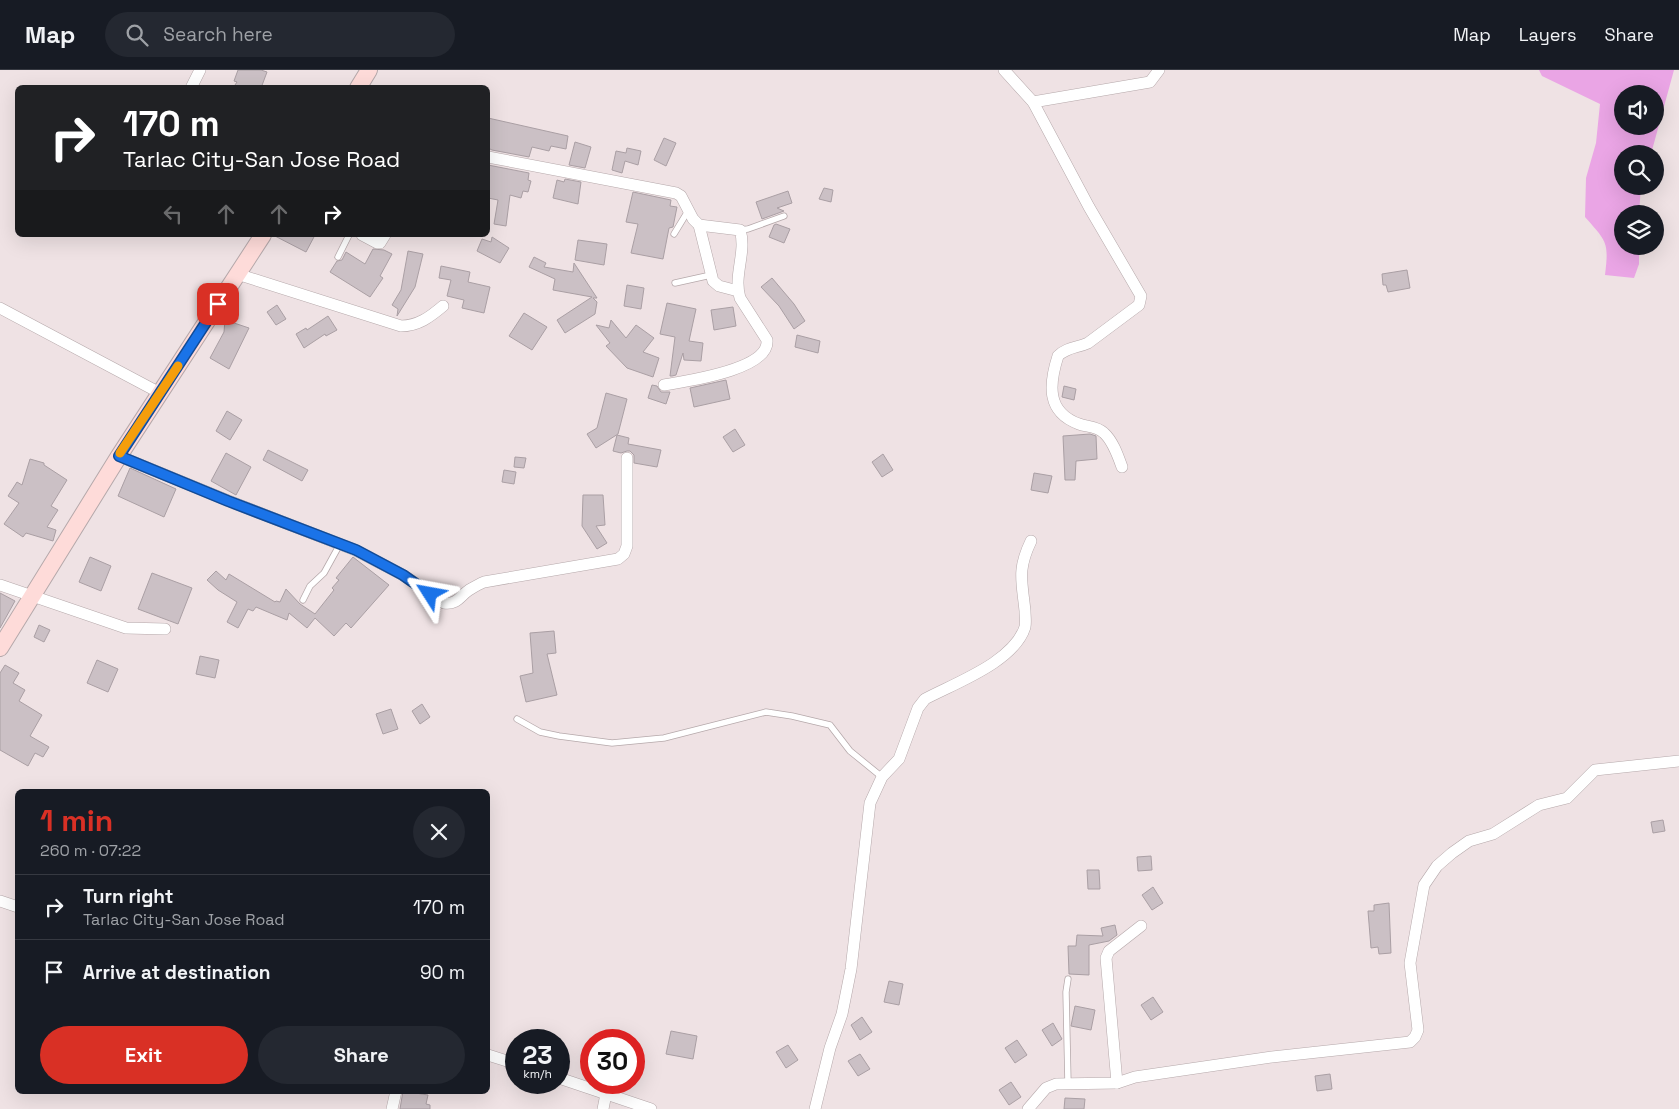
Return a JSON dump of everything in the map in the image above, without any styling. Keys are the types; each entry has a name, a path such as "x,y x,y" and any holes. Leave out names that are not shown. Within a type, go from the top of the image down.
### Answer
{"main road":[{"path":"360,85 369,70"},
{"path":"0,648 119,456 262,237"}],"street":[{"path":"192,85 200,70"},
{"path":"1004,70 1033,102 1089,206 1141,296 1139,305 1095,337 1079,346 1068,348 1058,356 1051,391 1054,404 1068,420 1094,427 1103,432 1111,441 1122,467"},
{"path":"1033,102 1150,82 1159,70"},
{"path":"490,157 676,193 681,196 688,211 699,225 711,275 716,284 738,291"},
{"path":"664,385 734,371 764,353 767,345 767,340 740,298 738,291 737,280 742,244 740,230 699,225"},
{"path":"366,237 380,243 384,237"},
{"path":"238,274 401,326 411,326 422,322 443,306"},
{"path":"0,308 160,393"},
{"path":"119,456 340,544 403,575 444,603 450,604 456,602 469,590 484,582 618,558 624,554 627,546 627,458"},
{"path":"815,1109 830,1048 842,1014 851,968 870,803 882,777 899,759 918,708 925,699 1000,659 1017,640 1025,626 1020,575 1022,560 1031,541"},
{"path":"0,585 126,628 165,629"},
{"path":"1028,1109 1046,1088 1056,1084 1117,1082 1135,1077 1272,1057 1410,1042 1418,1030 1410,963 1424,885 1438,866 1469,841 1493,834 1539,805 1567,798 1596,770 1679,761"},
{"path":"0,901 15,906"},
{"path":"1117,1082 1106,958 1109,951 1141,926"},
{"path":"490,1056 505,1060"},
{"path":"392,1109 395,1094"},
{"path":"603,1109 606,1094 651,1109"}],"lane":[{"path":"674,234 688,211"},
{"path":"740,230 784,216"},
{"path":"338,258 348,237"},
{"path":"675,283 711,275"},
{"path":"303,600 310,586 324,573 340,544"},
{"path":"517,718 540,732 612,743 664,738 766,712 792,716 830,725 850,751 882,777"},
{"path":"1068,979 1066,992 1068,1083"}],"shaded area":[{"path":"1539,70 1674,70 1664,107 1664,85 1614,85 1614,135 1656,135 1653,145 1614,145 1614,195 1640,195 1640,205 1614,205 1614,255 1639,255 1639,264 1634,278 1605,275 1607,256 1605,243 1585,217 1586,178 1596,143 1600,104 1542,76"}],"building":[{"path":"238,70 261,70 267,72 262,85 235,85 237,82 234,81"},
{"path":"490,118 568,136 566,149 551,146 549,151 532,147 529,157 490,149"},
{"path":"664,138 676,143 666,166 654,160"},
{"path":"575,142 591,147 585,168 569,165"},
{"path":"627,148 641,151 638,165 625,161 622,173 612,170 616,151 626,153"},
{"path":"490,165 529,173 528,180 531,181 528,192 523,191 521,198 510,195 506,226 494,224 498,200 490,198"},
{"path":"565,179 581,182 578,204 553,198 557,180 564,182"},
{"path":"824,188 833,190 831,202 819,199"},
{"path":"788,191 792,203 777,208 784,211 762,219 756,202"},
{"path":"633,192 671,200 670,206 677,207 673,227 669,228 663,259 631,253 638,224 626,222"},
{"path":"776,224 790,229 784,243 769,237"},
{"path":"277,237 314,237 306,252"},
{"path":"492,237 509,248 500,263 477,251 482,239 491,242"},
{"path":"578,240 607,244 604,265 575,260"},
{"path":"373,249 384,250 392,254 380,276 383,278 370,297 330,272 337,261 342,260 346,252 365,264"},
{"path":"408,251 423,254 415,287 397,316 398,309 392,305 401,290"},
{"path":"534,257 546,263 544,267 573,272 574,263 597,298 593,298 597,302 595,314 565,333 557,320 592,297 553,290 555,279 529,267"},
{"path":"441,266 470,272 468,282 490,287 484,313 462,308 464,300 447,296 451,280 439,278"},
{"path":"1407,270 1410,288 1388,292 1386,285 1383,285 1382,274"},
{"path":"772,278 794,304 805,321 794,329 779,306 761,287"},
{"path":"627,285 644,288 641,309 624,306"},
{"path":"667,303 696,309 689,341 703,343 701,361 684,360 683,353 676,375 672,376 670,376 675,337 660,334"},
{"path":"277,305 286,319 276,325 267,312"},
{"path":"733,307 736,326 714,330 711,310"},
{"path":"524,313 547,327 532,350 509,336"},
{"path":"328,316 337,330 326,336 325,334 304,348 296,334 306,328 307,330"},
{"path":"225,320 249,328 229,369 210,358 224,332"},
{"path":"611,320 626,338 636,325 654,338 643,352 659,358 653,377 627,368 606,346 610,343 596,325 609,328"},
{"path":"797,335 820,341 818,353 795,347"},
{"path":"726,380 730,399 694,407 690,388"},
{"path":"652,385 657,386 661,392 670,392 666,404 648,398"},
{"path":"1064,386 1076,389 1074,400 1062,397"},
{"path":"606,393 627,399 618,434 596,448 587,434 597,428"},
{"path":"227,411 242,420 230,440 216,431"},
{"path":"735,429 745,445 733,452 723,437"},
{"path":"1090,434 1096,436 1097,459 1076,461 1075,480 1065,480 1063,436"},
{"path":"617,435 629,438 628,444 661,450 657,467 634,463 634,455 630,451 621,453 613,451"},
{"path":"268,450 308,470 302,481 263,460"},
{"path":"226,453 251,467 236,495 211,481"},
{"path":"883,454 893,470 882,477 872,462"},
{"path":"515,457 526,458 524,468 514,467"},
{"path":"30,459 44,463 44,465 67,480 51,506 58,510 47,527 56,530 53,541 26,533 23,537 4,524 19,503 8,496 17,482 22,485"},
{"path":"130,468 176,489 164,517 118,496"},
{"path":"504,470 516,472 514,484 502,482"},
{"path":"1034,473 1052,476 1048,493 1031,490"},
{"path":"583,495 603,495 605,525 596,526 607,543 597,549 582,526"},
{"path":"90,557 111,566 101,591 79,582"},
{"path":"353,557 389,585 351,628 346,623 334,636 315,618 307,628 289,613 287,620 256,607 253,611 248,609 238,628 227,622 237,602 218,590 207,580 216,571 226,580 229,574 275,602 280,602 286,589 300,604 315,614 334,590 332,588 339,580 336,578"},
{"path":"152,573 192,588 178,624 138,609"},
{"path":"0,593 15,601 0,628"},
{"path":"39,625 50,630 44,642 34,637"},
{"path":"554,631 556,653 547,654 557,695 526,702 520,676 533,673 530,633"},
{"path":"200,656 219,660 215,678 196,674"},
{"path":"97,660 118,669 108,692 87,683"},
{"path":"5,665 19,673 13,683 25,690 19,701 42,715 30,736 49,747 43,757 35,753 28,766 0,750 0,673"},
{"path":"422,704 430,717 420,724 412,711"},
{"path":"391,709 398,729 383,734 376,714"},
{"path":"1663,820 1665,831 1653,833 1651,822"},
{"path":"1151,856 1152,870 1138,871 1137,857"},
{"path":"1087,870 1099,870 1100,889 1088,889"},
{"path":"1153,887 1163,903 1152,910 1142,895"},
{"path":"1389,903 1391,953 1379,954 1378,947 1371,948 1368,911 1374,911 1374,905"},
{"path":"1115,925 1117,935 1109,941 1089,945 1089,975 1069,974 1068,946 1076,946 1077,935 1103,936 1101,928"},
{"path":"889,981 903,984 899,1005 884,1002"},
{"path":"1153,997 1163,1012 1151,1020 1141,1005"},
{"path":"1075,1006 1095,1010 1091,1030 1071,1026"},
{"path":"862,1017 872,1032 860,1040 851,1025"},
{"path":"1053,1023 1062,1039 1052,1046 1042,1030"},
{"path":"671,1031 697,1036 693,1059 666,1054"},
{"path":"1017,1040 1027,1055 1015,1063 1005,1048"},
{"path":"788,1045 798,1060 786,1068 776,1052"},
{"path":"860,1054 870,1069 858,1076 848,1061"},
{"path":"1330,1074 1332,1089 1317,1091 1315,1076"},
{"path":"1011,1082 1021,1097 1009,1105 999,1090"},
{"path":"402,1094 428,1095 426,1104 430,1105 430,1109 400,1109"},
{"path":"1065,1098 1085,1099 1084,1109 1064,1109"}],"slow traffic":[{"path":"120,453 178,366"}],"route":[{"path":"218,304 119,456 228,501 356,550 403,575 430,594"}]}
